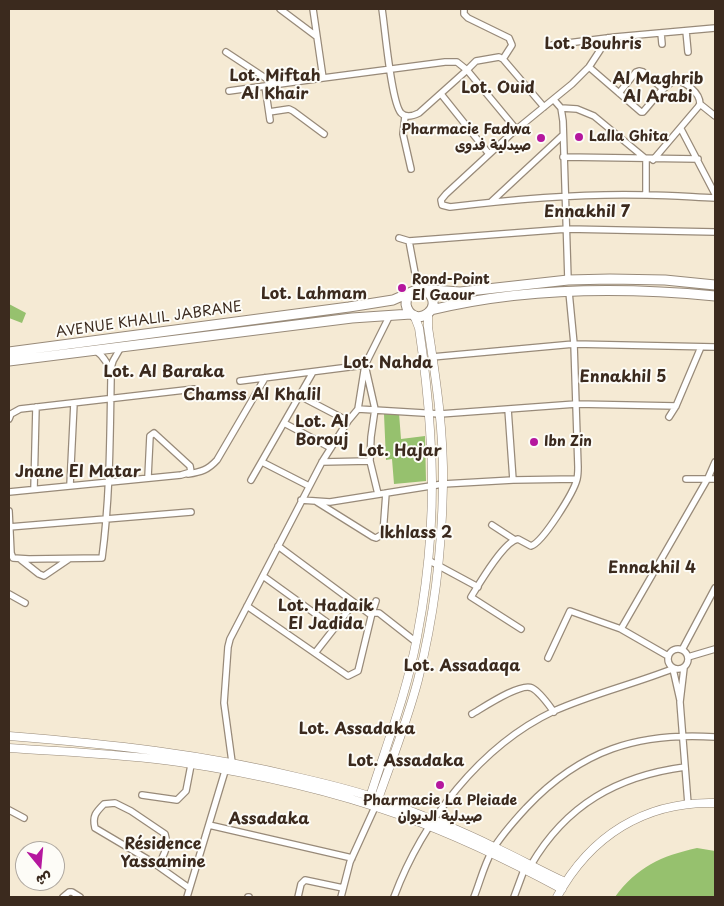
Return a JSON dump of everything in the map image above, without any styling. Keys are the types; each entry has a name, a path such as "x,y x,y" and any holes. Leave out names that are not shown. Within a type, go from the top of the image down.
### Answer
{"main road":[{"name":"AVENUE KHALIL JABRANE","path":"9,352 349,308 393,300 418,291 460,292 568,280 643,279 715,285"},
{"path":"430,312 433,306 432,298 418,291 406,302 408,310 413,315 420,317 460,303 570,292 670,292 715,296"},
{"name":"AVENUE KHALIL JABRANE","path":"9,362 352,318 413,315"}],"street":[{"path":"280,9 316,36"},
{"path":"313,9 323,78"},
{"path":"382,9 395,101 400,112 405,116 414,115 441,94 476,61 496,57 503,59 544,107"},
{"path":"464,9 464,14 468,18 509,38 512,45 503,59"},
{"path":"552,46 608,38 715,28"},
{"path":"686,31 688,52"},
{"path":"661,33 662,44"},
{"path":"608,38 589,67 554,100 516,129 446,194 440,200 440,203 443,206 450,207 564,197 646,195 715,198"},
{"path":"226,52 276,84"},
{"path":"229,91 456,62 467,70 516,129"},
{"path":"589,67 643,112 663,89 674,81 682,81 699,97 700,104 715,116"},
{"path":"619,93 636,72 640,71 663,89"},
{"path":"265,86 270,120"},
{"path":"441,94 489,154"},
{"path":"554,100 561,108 568,280"},
{"path":"653,160 681,129 700,104"},
{"path":"561,108 577,109 594,116 646,159"},
{"path":"269,112 293,110 324,134"},
{"path":"405,116 402,134 411,170"},
{"path":"681,129 715,194"},
{"path":"491,202 563,135"},
{"path":"564,157 653,160 698,159"},
{"path":"646,159 646,195"},
{"path":"399,238 409,241 567,229 715,232"},
{"path":"409,241 418,291"},
{"path":"492,526 515,540 518,539 531,546 536,544 565,504 577,479 574,344 570,292"},
{"path":"341,897 352,858 399,740 418,681 432,610 438,564 443,484 440,414 428,327 430,312"},
{"path":"232,762 224,703 228,647 233,632 322,462 348,420 358,409 365,365 390,315"},
{"path":"373,802 416,642 428,560 432,485 429,413 420,328 413,315"},
{"path":"432,357 574,344 715,347"},
{"path":"9,511 10,558 102,558 107,520 109,481 110,371 120,347"},
{"path":"669,417 676,406 701,347"},
{"path":"95,350 105,359 110,371"},
{"path":"240,382 365,365"},
{"path":"365,365 376,409 371,437 370,461 378,494"},
{"path":"251,480 313,372"},
{"path":"9,492 186,474 211,468 265,378"},
{"path":"9,419 15,410 194,389"},
{"path":"300,396 348,420"},
{"path":"70,485 74,403"},
{"path":"358,409 440,414 576,404 676,406"},
{"path":"34,489 36,407"},
{"path":"508,409 513,480"},
{"path":"284,423 331,448"},
{"path":"148,477 150,436 153,433 190,466 191,470 186,474"},
{"path":"322,462 370,461"},
{"path":"262,462 309,486"},
{"path":"621,629 708,478 715,462"},
{"path":"686,478 715,479"},
{"path":"301,500 330,502 443,484 577,479"},
{"path":"317,502 376,538 383,534 386,493"},
{"path":"9,527 191,512"},
{"path":"515,540 504,548 471,597 522,629"},
{"path":"278,546 354,603 372,614 379,613 416,642"},
{"path":"20,559 44,576 70,559"},
{"path":"428,560 478,587"},
{"path":"263,576 334,628"},
{"path":"682,650 715,588"},
{"path":"9,594 25,603"},
{"path":"247,606 348,676 356,673 376,601"},
{"path":"315,653 354,603"},
{"path":"548,658 570,610 621,629 668,656"},
{"path":"688,657 715,649"},
{"path":"680,702 673,669 668,664 668,656 672,650 682,650 688,657 687,665 684,668 680,702 688,804"},
{"path":"394,897 404,870 432,823 468,775 516,735 554,712 673,669 680,670 684,668"},
{"path":"472,714 517,689 527,686 534,689 554,712"},
{"path":"9,736 134,747 249,765 373,802 432,823 493,850 564,886"},
{"path":"474,897 493,850 516,819 543,790 581,762 607,750 653,737 715,737"},
{"path":"9,748 191,765 373,802"},
{"path":"142,795 177,800 186,791 191,765"},
{"path":"246,775 249,765"},
{"path":"514,897 527,868 558,829 580,807 624,781 646,773 685,767"},
{"path":"187,897 225,771"},
{"path":"158,866 166,852 168,842 166,834 115,803 104,804 94,814 93,822 95,828 158,866 189,888"},
{"path":"558,897 590,852 620,827 655,811 688,804 715,803"},
{"path":"9,810 24,818"},
{"path":"209,824 352,858"},
{"path":"298,897 301,884 305,880 343,888"},
{"path":"63,897 72,892 80,897"}],"green space":[{"path":"9,304 26,313 22,323 9,318"},
{"path":"399,413 401,439 425,436 426,481 394,484 392,459 386,460 384,414"},
{"path":"697,848 715,851 715,897 615,897 632,878 651,864 672,855"}],"place":[{"name":"Lalla Ghita","path":"579,137"},
{"name":"Pharmacie Fadwa صيدلية فدوى","path":"541,138"},
{"name":"Rond-Point El Gaour","path":"402,288"},
{"name":"Ibn Zin","path":"534,442"},
{"name":"Pharmacie La Pleiade صيدلية الديوان","path":"440,785"}],"district":[{"name":"Lot. Bouhris","path":"593,45"},
{"name":"Lot. Miftah Al Khair","path":"275,86"},
{"name":"Lot. Ouid","path":"498,89"},
{"name":"Al Maghrib Al Arabi","path":"658,89"},
{"name":"Ennakhil 7","path":"587,213"},
{"name":"Lot. Lahmam","path":"314,295"},
{"name":"Lot. Nahda","path":"388,364"},
{"name":"Lot. Al Baraka","path":"164,373"},
{"name":"Ennakhil 5","path":"623,378"},
{"name":"Chamss Al Khalil","path":"252,396"},
{"name":"Lot. Al Borouj","path":"322,432"},
{"name":"Lot. Hajar","path":"400,452"},
{"name":"Jnane El Matar","path":"78,473"},
{"name":"Ikhlass 2","path":"416,534"},
{"name":"Ennakhil 4","path":"652,569"},
{"name":"Lot. Hadaik El Jadida","path":"326,616"},
{"name":"Lot. Assadaqa","path":"462,667"},
{"name":"Lot. Assadaka","path":"357,730"},
{"name":"Lot. Assadaka","path":"406,762"},
{"name":"Assadaka","path":"269,820"},
{"name":"Résidence Yassamine","path":"163,854"}]}
